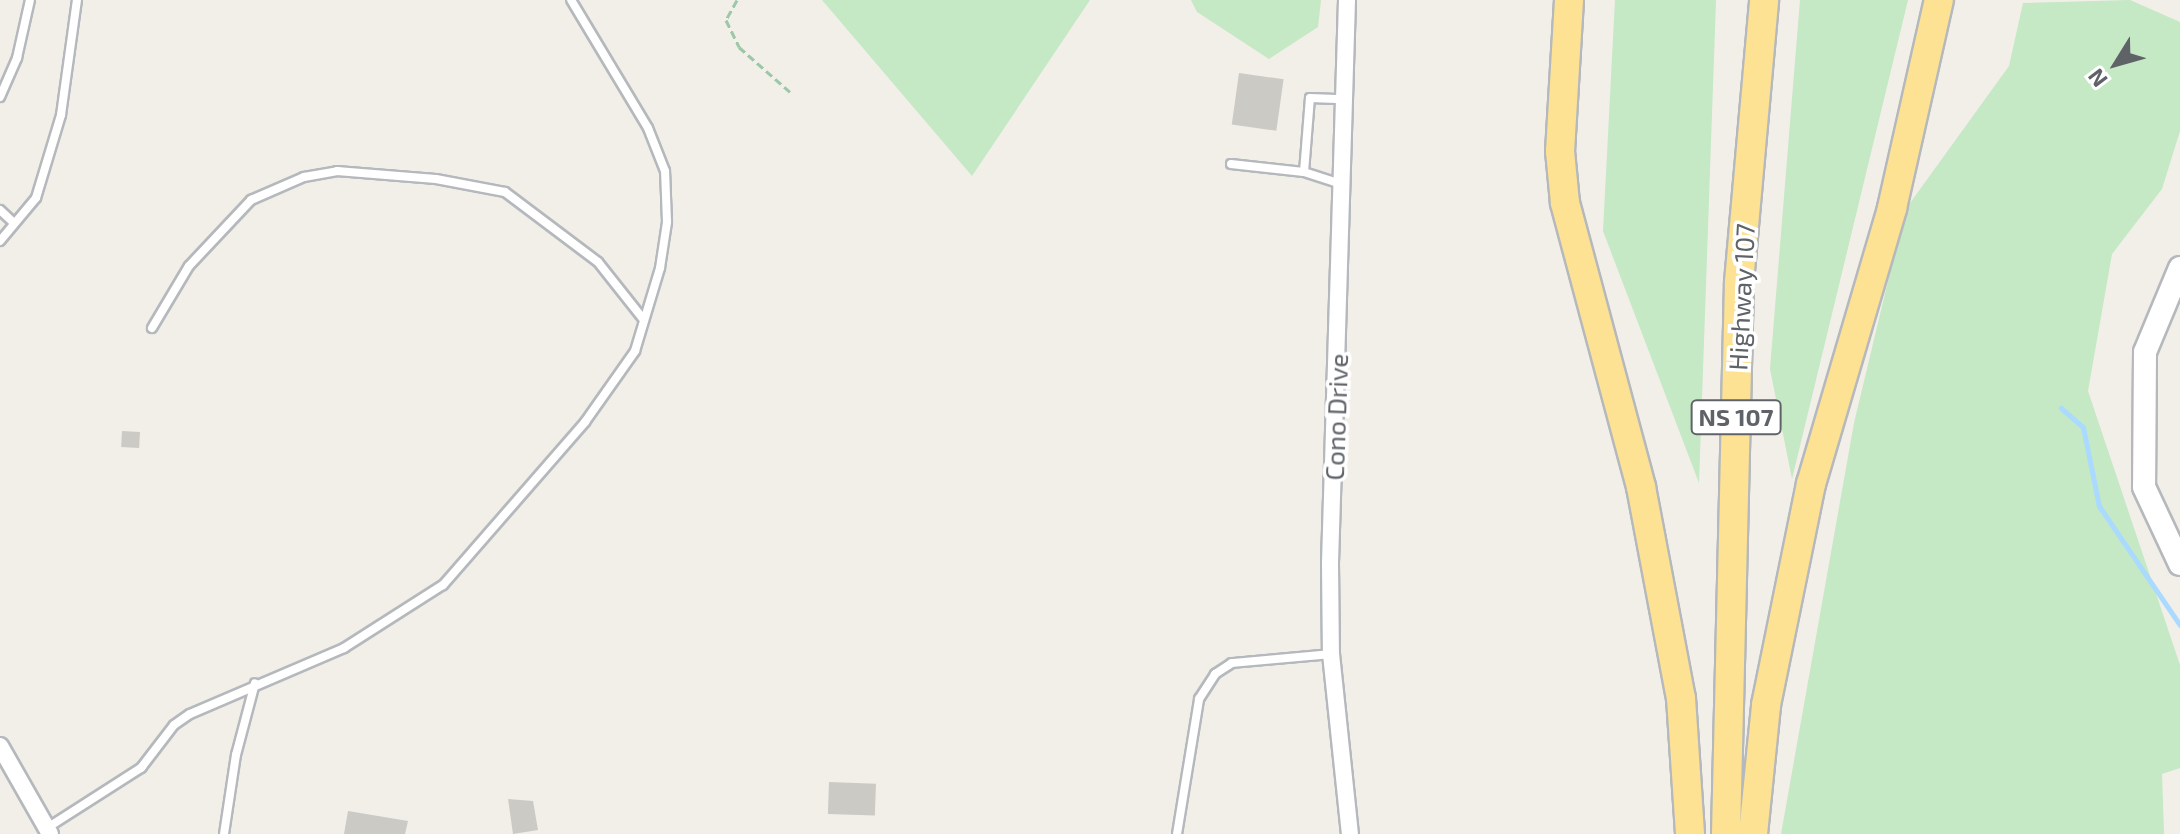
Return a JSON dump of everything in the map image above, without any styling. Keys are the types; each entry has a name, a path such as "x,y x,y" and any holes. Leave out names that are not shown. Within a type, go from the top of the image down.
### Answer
{"highway":[{"path":"1569,0 1560,151 1565,203 1641,487 1681,698 1690,834"},
{"name":"Highway 107","path":"1726,834 1739,282 1764,0"},
{"path":"1753,834 1766,705 1811,484 1892,208 1939,0"}],"main road":[{"path":"2180,268 2145,352 2144,487 2180,564"}],"street":[{"name":"Cono Drive","path":"1347,0 1346,185 1330,564 1331,654 1350,834"},
{"path":"0,746 49,831"}],"lane":[{"path":"0,97 17,58 30,0"},
{"path":"0,241 12,221 36,198 61,115 77,0"},
{"path":"49,831 141,768 174,725 190,714 255,683 365,638 459,570 585,422 635,351 667,222 665,171 648,128 571,0"},
{"path":"1304,172 1310,98 1346,99"},
{"path":"1231,164 1304,172 1346,185"},
{"path":"152,328 189,266 239,210 286,184 337,171 436,179 505,192 598,262 644,320"},
{"path":"0,210 12,221"},
{"path":"1177,834 1199,699 1215,674 1232,663 1331,654"},
{"path":"224,834 236,755 255,683"}],"path":[{"path":"737,0 726,20 739,47 790,92"}],"green space":[{"path":"822,0 1090,0 972,176"},
{"path":"1191,0 1321,0 1318,27 1269,59 1197,12"},
{"path":"1615,0 1716,0 1699,483 1603,231"},
{"path":"1800,0 1908,0 1792,479 1770,369"},
{"path":"2130,0 2180,22 2180,131 2162,189 2112,254 2088,391 2180,665 2180,768 2162,774 2164,834 1781,834 1854,423 1905,210 2009,66 2023,3"}],"building":[{"path":"1239,73 1284,79 1276,131 1232,124"},
{"path":"122,431 140,432 139,448 121,447"},
{"path":"829,782 876,784 875,816 828,814"},
{"path":"508,799 533,801 538,830 513,834"},
{"path":"348,811 408,821 405,834 344,834"}],"waterway":[{"path":"2061,408 2083,427 2099,506 2180,625"}]}
